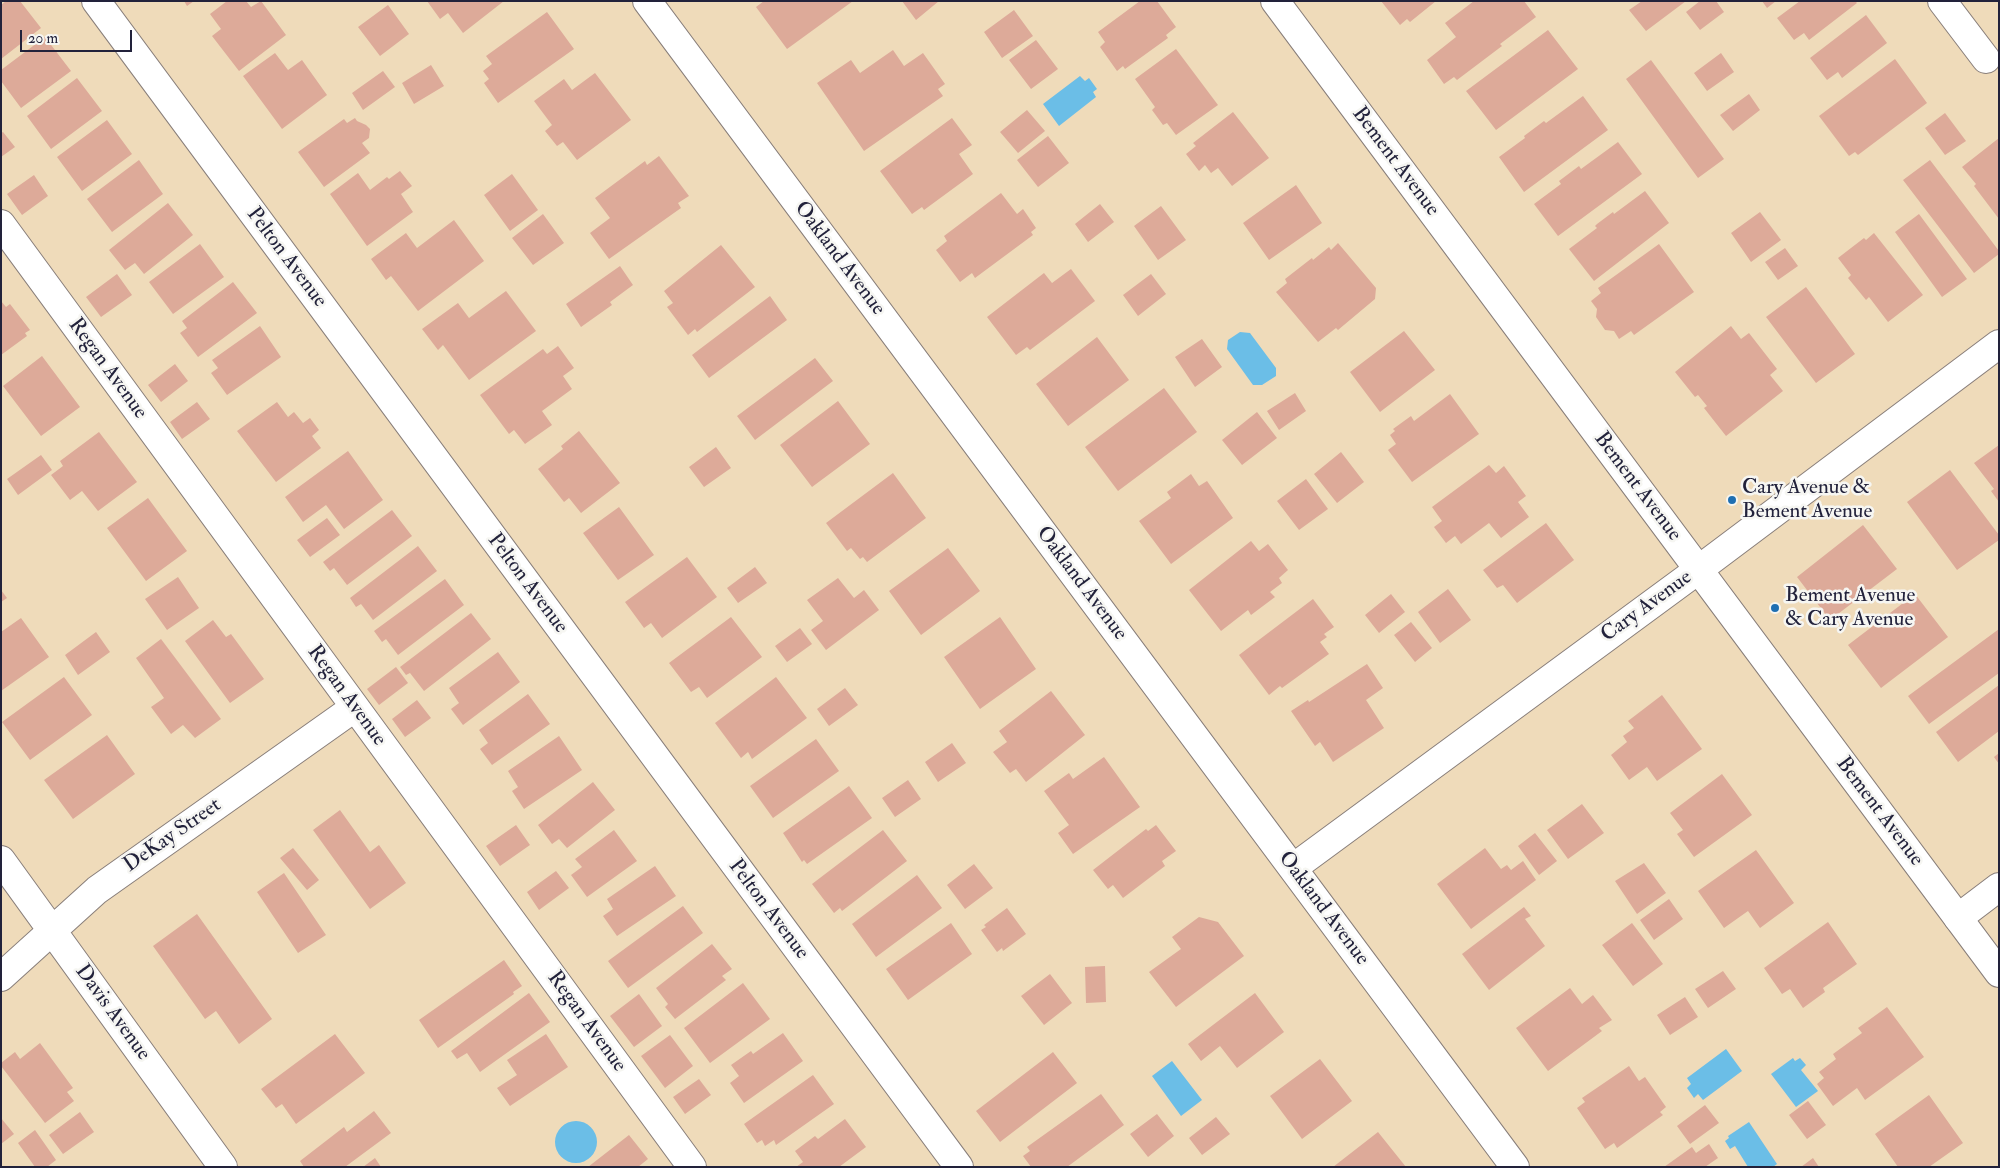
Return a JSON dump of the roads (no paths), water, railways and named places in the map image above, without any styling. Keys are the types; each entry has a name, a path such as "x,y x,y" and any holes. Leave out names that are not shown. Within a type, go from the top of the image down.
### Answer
{"street":[{"name":"Pelton Avenue","path":"96,1 959,1167"},
{"name":"Oakland Avenue","path":"647,1 1515,1167"},
{"name":"Bement Avenue","path":"1275,1 1999,973"},
{"path":"1942,1 1986,59"},
{"name":"Regan Avenue","path":"1,224 692,1167"},
{"name":"Cary Avenue","path":"1293,868 1698,570 1999,344"},
{"name":"DeKay Street","path":"1,977 97,890 354,708"},
{"name":"Davis Avenue","path":"1,860 223,1167"},
{"path":"1958,918 1999,887"}],"water":[{"path":"1080,76 1085,81 1089,78 1097,89 1093,92 1096,97 1059,126 1043,104"},
{"path":"1240,332 1250,333 1276,368 1276,376 1262,385 1253,385 1227,349 1228,340"},
{"path":"1726,1049 1742,1071 1703,1100 1698,1094 1694,1098 1687,1088 1691,1084 1687,1078"},
{"path":"1793,1058 1795,1061 1800,1058 1806,1065 1801,1070 1818,1091 1796,1107 1771,1074"},
{"path":"1172,1061 1202,1100 1181,1116 1152,1076"},
{"path":"576,1121 591,1127 597,1142 591,1157 576,1163 561,1157 555,1142 561,1127"},
{"path":"1749,1122 1777,1164 1773,1167 1748,1167 1735,1146 1730,1149 1725,1141 1729,1138 1728,1136"}],"place":[{"name":"Cary Avenue & Bement Avenue","path":"1732,500"},
{"name":"Bement Avenue & Cary Avenue","path":"1775,608"}]}
